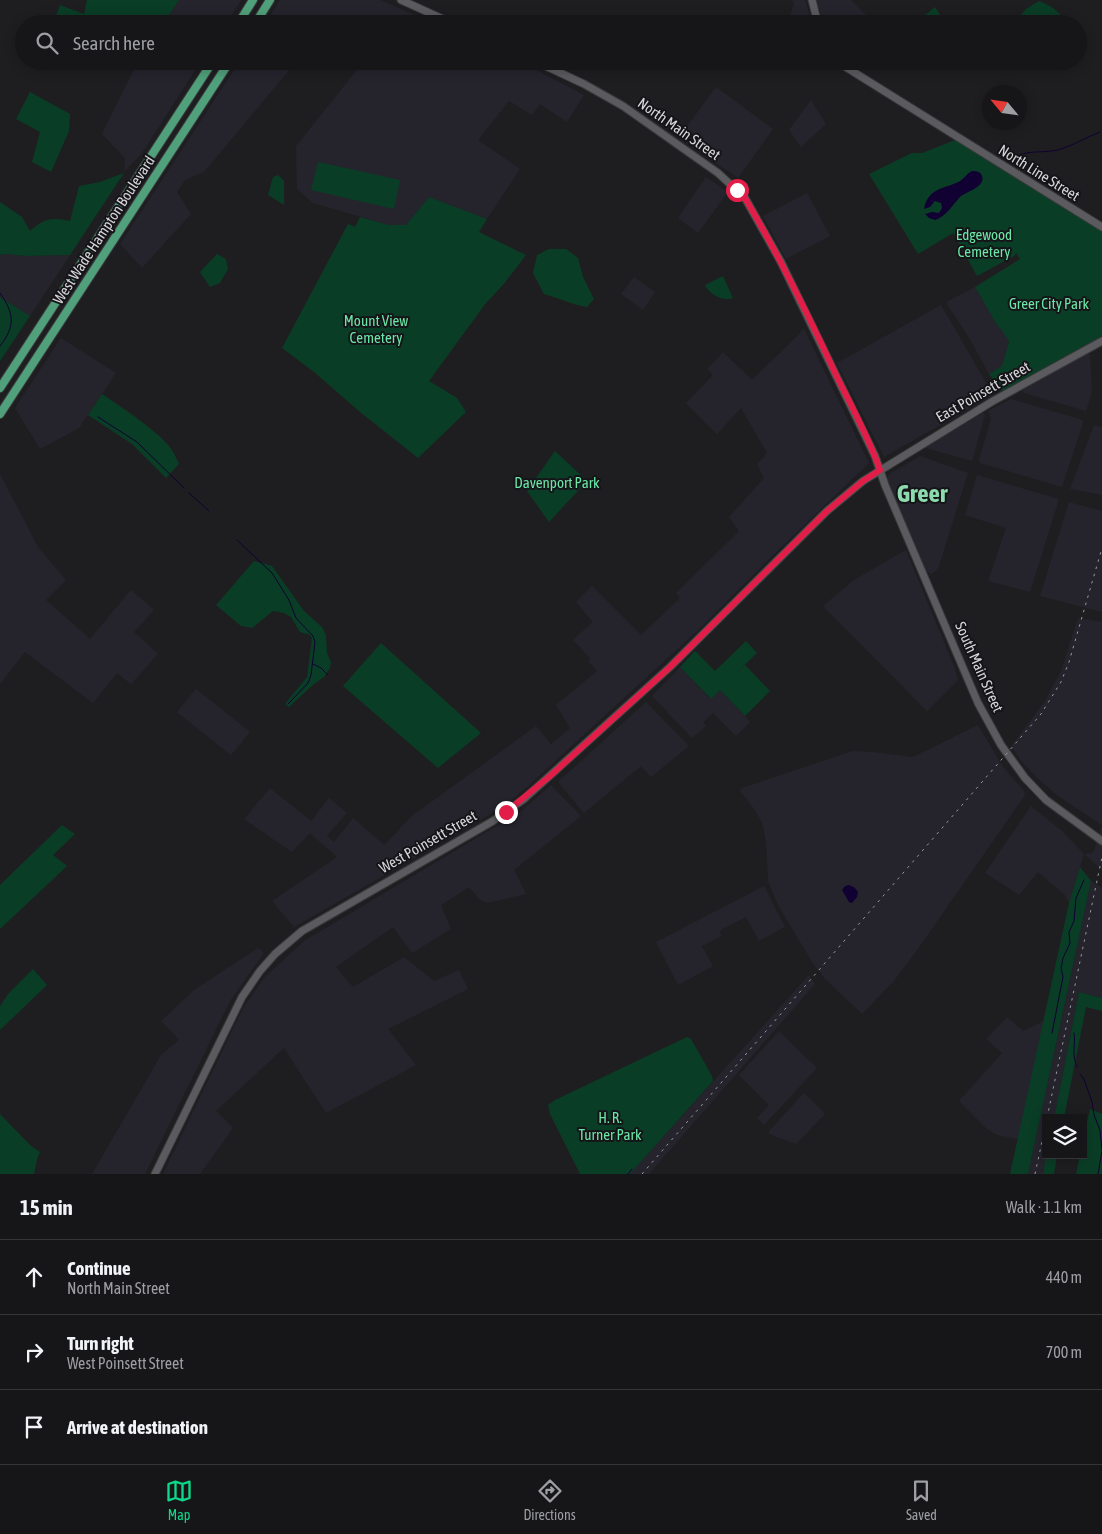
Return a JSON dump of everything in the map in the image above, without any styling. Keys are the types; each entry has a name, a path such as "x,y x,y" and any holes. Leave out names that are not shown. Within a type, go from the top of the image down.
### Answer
{"main road":[{"path":"244,15 253,0"},
{"path":"261,15 270,0"},
{"path":"401,0 434,15"},
{"path":"812,0 816,15"},
{"name":"West Wade Hampton Boulevard","path":"0,388 207,70"},
{"name":"West Wade Hampton Boulevard","path":"0,414 224,70"},
{"name":"North Main Street","path":"554,70 623,106 724,177 745,198 781,262 827,355 880,470"},
{"name":"North Line Street","path":"851,70 1102,226"},
{"name":"East Poinsett Street","path":"880,470 993,401 1102,341"},
{"name":"South Main Street","path":"880,470 926,583 982,712 1007,755 1046,800 1102,841"},
{"name":"West Poinsett Street","path":"155,1174 242,997 260,971 275,954 292,939 316,923 492,821 524,799 670,667 827,511 863,481 880,470"}],"shaded area":[{"path":"179,0 241,0 232,15 169,15"},
{"path":"280,0 380,0 415,15 271,15"},
{"path":"792,0 805,0 809,15 790,15 794,4"},
{"path":"817,0 851,0 866,15 821,15"},
{"path":"134,70 195,70 142,153 124,172 125,158 102,134"},
{"path":"234,70 289,70 204,172 185,180 177,192 191,214 142,268 120,244"},
{"path":"357,70 536,70 584,95 567,122 540,104 532,115 509,101 478,140 520,169 487,219 429,197 406,225 389,225 313,203 297,189 296,146"},
{"path":"716,87 773,129 738,178 681,139 682,133"},
{"path":"811,100 826,124 801,147 789,130"},
{"path":"972,171 979,172 982,176 979,186 961,196 939,218 935,220 925,214 939,213 942,208 941,203 935,201 930,207 924,209 929,196 938,190 955,184"},
{"path":"706,177 728,192 698,233 678,218"},
{"path":"807,193 830,236 786,259 763,216"},
{"path":"0,255 27,256 70,255 30,316 0,297"},
{"path":"634,277 655,292 643,310 621,294"},
{"path":"975,287 998,327 1009,341 1002,366 989,374 971,341 947,304 948,301"},
{"path":"941,305 993,395 884,457 837,363"},
{"path":"804,329 869,463 695,633 503,807 294,927 272,901 337,857 310,833 292,852 244,819 270,788 311,821 329,798 347,813 327,836 334,842 353,818 384,845 413,815 536,726 551,744 570,728 556,705 597,671 588,661 590,658 573,640 593,622 576,602 592,586 641,635 680,598 676,593 739,531 729,517 764,478 757,464 767,453 741,408 717,434 686,403 713,375 707,369 723,352 752,380"},
{"path":"61,338 116,373 79,428 40,449 15,408"},
{"path":"1086,354 1090,355 1092,391 1086,411 1024,393 1023,390"},
{"path":"1011,399 1083,420 1062,487 980,463 979,460 991,419 988,411"},
{"path":"983,413 985,415 972,461 926,448 926,446"},
{"path":"1094,425 1102,427 1102,495 1070,489"},
{"path":"920,456 968,473 939,566 931,574 926,571 887,479 889,474"},
{"path":"0,474 38,547 66,580 46,600 90,639 131,590 154,610 134,632 158,654 131,684 117,673 93,703 25,652 0,684"},
{"path":"977,475 1059,499 1030,592 988,581 1006,528 965,515"},
{"path":"1069,502 1102,511 1102,612 1040,596"},
{"path":"906,550 958,680 927,711 823,606 854,580"},
{"path":"1078,618 1102,622 1102,825 1058,796 1037,778 1022,762 1011,746 1045,701 1061,671"},
{"path":"680,667 710,699 720,690 750,722 736,736 713,713 703,722 706,726 692,738 652,696"},
{"path":"196,689 250,732 231,755 177,712"},
{"path":"646,702 689,746 651,777 641,766 584,813 558,782"},
{"path":"978,725 1003,767 1024,791 1025,795 920,946 893,982 862,1014 825,979 812,962 778,905 768,881 766,841 762,823 740,791 742,788 853,751 913,757"},
{"path":"551,785 581,816 514,870 526,894 487,903 479,899 469,887 441,905 451,929 412,953 393,927 336,967 353,987 404,957 434,981 459,970 468,989 388,1029 416,1065 326,1113 284,1048 216,1111 233,1128 200,1174 163,1174 243,1008 264,978 304,941 520,812"},
{"path":"1031,806 1063,832 1084,854 1069,903 1065,895 1038,872 1019,895 985,873"},
{"path":"1102,825 1102,870 1084,854 1094,851"},
{"path":"1091,881 1102,888 1102,998 1079,992 1055,1114 1042,1114 1042,1159 1045,1159 1043,1174 1028,1174"},
{"path":"849,885 858,892 857,897 852,903 849,902 842,890 845,886"},
{"path":"764,886 785,927 759,941 746,917 719,931 722,936 702,946 713,966 678,985 656,942"},
{"path":"258,948 264,953 230,1001 145,1174 92,1174 161,1055 179,1040 161,1021 194,990"},
{"path":"809,975 815,984 649,1174 630,1174"},
{"path":"1007,1017 1023,1031 1044,1021 1018,1139 997,1135 987,1129 959,1101 1002,1053 986,1039"},
{"path":"779,1031 817,1068 764,1125 757,1118 769,1105 739,1075"},
{"path":"804,1093 825,1114 796,1144 769,1134 769,1131"}],"green space":[{"path":"87,0 179,0 169,15 56,15 60,5 84,14"},
{"path":"1039,1 1061,15 1021,15 1026,9"},
{"path":"935,7 940,15 925,15"},
{"path":"30,92 70,114 69,131 51,172 32,162 40,132 16,119"},
{"name":"Greer City Park","path":"955,140 1102,230 1102,336 1003,391 1000,390 989,374 1002,366 1009,341 998,327 975,287 1020,259 1016,253 1014,256 977,276 953,233 918,254 869,174 912,153 922,153"},
{"path":"318,162 400,180 394,209 311,190"},
{"path":"124,173 70,255 0,255 0,202 22,217 30,231 40,223 48,220 70,221 79,186 100,182"},
{"path":"278,175 284,181 284,205 268,195 273,177"},
{"name":"Mount View Cemetery","path":"429,197 487,219 479,232 526,255 503,285 486,303 429,381 457,398 466,412 418,458 282,348 348,224 355,227 360,217 389,225 406,225"},
{"path":"549,249 566,249 578,258 583,277 594,299 587,307 544,294 533,273 537,255"},
{"path":"217,254 226,259 228,269 220,283 210,287 200,272"},
{"path":"723,276 733,298 725,299 717,296 705,285"},
{"path":"0,297 30,316 0,361"},
{"path":"102,394 159,435 172,450 179,464 166,478 132,444 88,415"},
{"name":"Davenport Park","path":"555,451 587,481 549,522 527,491"},
{"path":"254,561 272,566 304,611 322,627 326,635 327,653 331,662 330,668 324,677 289,707 285,704 307,677 312,638 310,635 300,632 291,617 284,613 273,611 252,628 241,626 216,605"},
{"path":"746,641 757,653 726,683 745,665 770,691 745,716 720,690 711,699 680,667 695,651 715,671"},
{"path":"381,643 481,733 438,768 343,686"},
{"path":"62,825 75,834 53,855 67,866 0,929 0,885"},
{"path":"1080,867 1091,881 1028,1174 1010,1174 1069,903"},
{"path":"33,969 47,985 0,1030 0,1006 9,993"},
{"path":"1079,992 1102,998 1102,1011 1086,1007 1065,1114 1055,1114"},
{"name":"H. R. Turner Park","path":"687,1037 691,1039 713,1081 630,1174 580,1174 550,1114 548,1105"},
{"path":"1090,1109 1102,1114 1102,1174 1076,1174 1079,1159 1087,1159 1087,1123"},
{"path":"0,1114 31,1146 40,1152 34,1174 0,1174"},
{"path":"1045,1159 1056,1159 1054,1174 1043,1174"}],"waterway":[{"path":"1009,162 1021,154 1061,149 1100,132"},
{"path":"0,293 8,307 11,320 9,332 0,346"},
{"path":"98,417 137,442 184,488"},
{"path":"189,493 209,511"},
{"path":"237,540 272,573 289,600 296,618 313,636 315,642 311,675 308,683 288,704"},
{"path":"313,664 321,668 328,675"},
{"path":"1052,1033 1063,977 1061,968 1063,958 1070,943 1069,932 1074,921 1076,898 1084,880"},
{"path":"1074,1033 1074,1058 1077,1067"},
{"path":"1080,1074 1084,1079 1092,1102 1094,1115 1100,1130 1102,1150"},
{"path":"1098,1174 1102,1151"},
{"path":"628,1174 632,1169"}],"railway":[{"path":"642,1174 1041,714 1061,682 1069,662 1102,548"},
{"path":"1048,1114 1102,857"},
{"path":"1035,1174 1042,1142"}],"district":[{"name":"Greer","path":"922,493"}],"route":[{"path":"506,812 524,799 670,667 827,511 863,481 880,470 831,362 781,262 745,198 737,190"}],"park label":[{"name":"Edgewood Cemetery","path":"984,244"}]}
